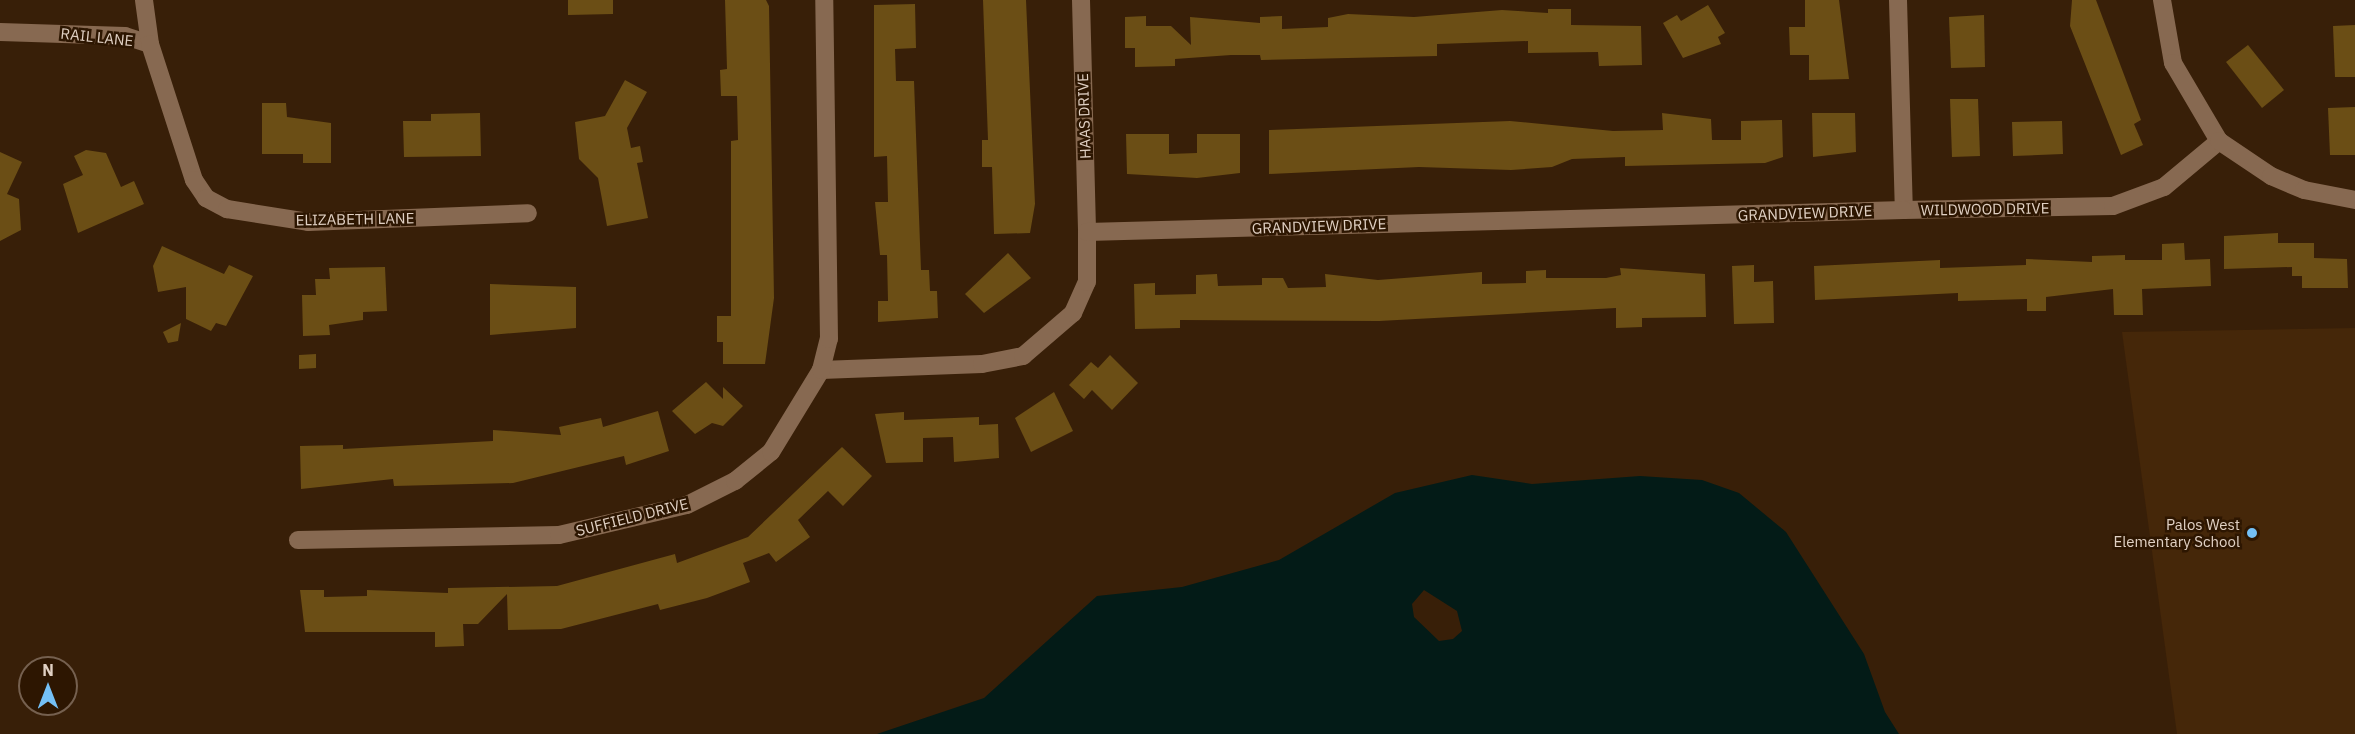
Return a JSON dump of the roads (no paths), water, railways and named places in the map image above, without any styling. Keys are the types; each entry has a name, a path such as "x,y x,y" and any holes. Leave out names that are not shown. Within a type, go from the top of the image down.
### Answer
{"street":[{"name":"RAIL LANE","path":"0,32 125,36 150,44 144,0"},
{"name":"SUFFIELD DRIVE","path":"298,540 559,534 687,505 735,481 771,452 821,370 831,303 824,0"},
{"name":"HAAS DRIVE","path":"1081,0 1087,232"},
{"name":"WILDWOOD DRIVE","path":"1898,0 1904,210 2112,206 2164,188 2219,141"},
{"path":"2162,0 2173,63 2219,141 2271,176 2304,190 2355,200"},
{"name":"ELIZABETH LANE","path":"150,44 194,180 206,198 226,209 308,222 528,213"},
{"name":"GRANDVIEW DRIVE","path":"1087,232 1904,210"},
{"path":"821,370 982,364 1023,356 1073,313 1087,282 1087,232"}],"water":[{"path":"1472,475 1532,484 1640,476 1702,480 1739,493 1786,532 1864,654 1885,712 1899,734 877,734 984,698 1097,596 1182,587 1279,560 1395,493","holes":["1424,590 1457,611 1462,631 1453,639 1439,641 1414,617 1412,604"]}],"place":[{"name":"Palos West Elementary School","path":"2252,533"}]}
